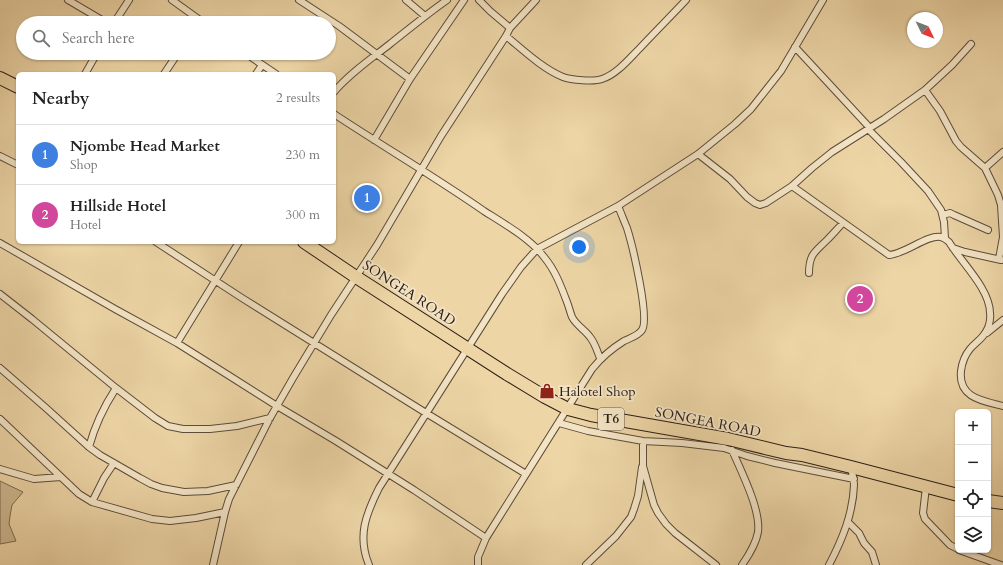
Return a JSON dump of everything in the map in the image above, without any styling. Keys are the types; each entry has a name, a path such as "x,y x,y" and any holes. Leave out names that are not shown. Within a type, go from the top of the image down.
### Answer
{"highway":[{"path":"0,78 16,86"},
{"name":"SONGEA ROAD","path":"307,244 468,349 544,397 568,409 730,445 802,455 893,477 955,495"},
{"path":"991,501 1003,503"}],"street":[{"path":"68,0 95,16"},
{"path":"119,16 129,0"},
{"path":"299,0 324,16"},
{"path":"406,0 425,16"},
{"path":"336,90 346,79 447,0"},
{"path":"374,140 410,79 464,0"},
{"path":"479,0 510,28"},
{"path":"214,565 224,512 270,418 314,342 377,245 441,136 510,28 536,0"},
{"path":"506,36 548,69 563,77 575,80 601,80 610,76 623,65 686,0"},
{"path":"368,565 364,554 364,528 367,514 372,502 388,473 426,413 521,267 537,249 618,206 698,154 735,124 751,109 781,71 823,0"},
{"path":"174,1 193,16"},
{"path":"336,24 410,79"},
{"path":"698,154 730,179 747,197 760,205 766,203 792,186 832,152 926,90 971,44"},
{"path":"795,47 928,191 943,215 945,238"},
{"path":"86,72 93,60"},
{"path":"165,72 173,60"},
{"path":"255,60 273,72"},
{"path":"257,72 262,65"},
{"path":"926,90 961,147 985,168 998,195 1001,205 1003,236 1001,260 953,248"},
{"path":"336,115 498,220 537,249 551,266 560,284 572,316 578,325 592,338 600,358"},
{"path":"985,168 1003,152"},
{"path":"0,156 16,164"},
{"path":"792,186 890,255 895,255 940,236 945,238 978,282 987,299 990,313 989,326 984,335"},
{"path":"472,565 478,557 486,538 592,369 600,358 642,330 644,321 634,255 618,206"},
{"path":"943,215 950,213 954,214 988,230"},
{"path":"809,273 809,265 812,255 843,223"},
{"path":"0,243 177,343 388,473 486,538"},
{"path":"159,244 215,281 526,474"},
{"path":"177,343 238,244"},
{"path":"0,294 32,318 116,388 155,418 168,426 183,429 210,429 237,426 270,418"},
{"path":"1003,320 984,335 970,349 962,363 961,376 961,382 972,396 1003,406"},
{"path":"0,368 89,448 151,484 184,492 208,491 236,485"},
{"path":"89,448 98,418 116,388"},
{"path":"0,419 79,494 92,502 152,519 170,521 196,518 224,512"},
{"path":"559,423 588,431 643,441 711,446 730,445 747,456 854,479"},
{"path":"586,565 616,536 631,517 638,496 642,466 643,441"},
{"path":"730,445 755,508 758,523 756,538 753,546 742,565"},
{"path":"92,502 104,478 114,463"},
{"path":"642,466 654,505 666,524 675,533 716,565"},
{"path":"829,565 841,542 848,522 854,486 851,466"},
{"path":"0,469 34,479 61,477"},
{"path":"926,487 923,513 925,519 950,545 955,548"},
{"path":"848,522 860,533 864,543 872,552 876,565"},
{"path":"967,553 1001,565"},
{"path":"478,557 478,565"}],"shaded area":[{"path":"0,481 23,492 12,505 10,516 9,524 16,541 0,544"}],"place":[{"name":"Njombe Head Market","path":"367,198"},
{"name":"Hillside Hotel","path":"860,299"},
{"name":"Halotel Shop","path":"547,391"}]}
